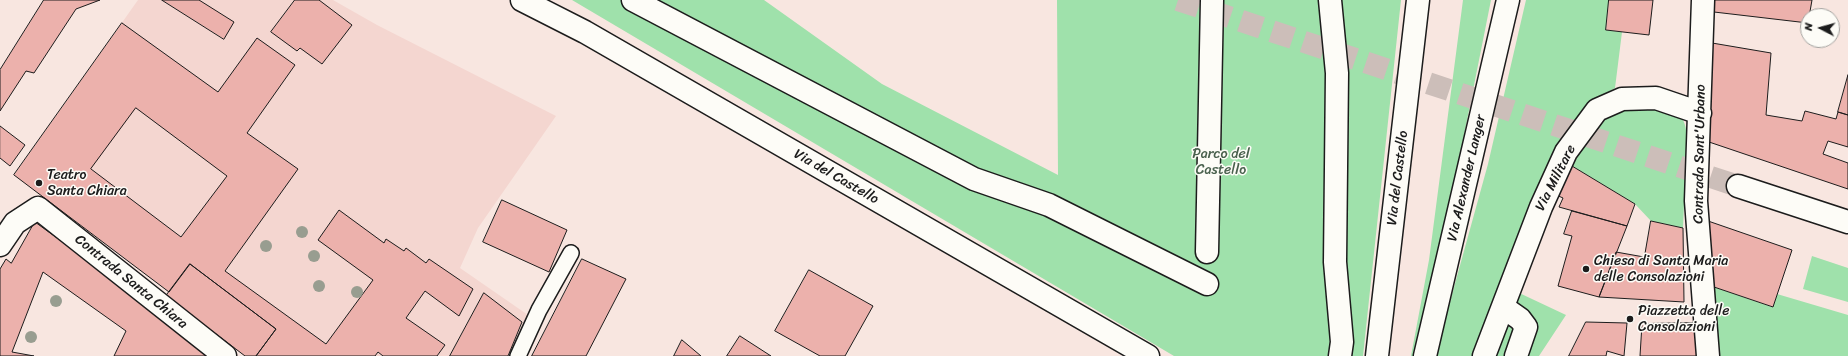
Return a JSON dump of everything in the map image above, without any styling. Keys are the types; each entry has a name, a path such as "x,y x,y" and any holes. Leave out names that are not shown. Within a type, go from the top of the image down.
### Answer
{"street":[{"name":"Via del Castello","path":"522,0 584,32 1148,356"},
{"path":"632,0 974,179 1048,204 1207,284"},
{"path":"1206,252 1212,0"},
{"path":"1330,0 1337,73 1335,262 1342,342 1340,356"},
{"name":"Via del Castello","path":"1377,356 1418,0"},
{"name":"Via Alexander Langer","path":"1425,356 1508,0"},
{"name":"Contrada Sant'Urbano","path":"1703,0 1696,201 1708,356"},
{"name":"Via Militare","path":"1484,356 1554,177 1566,152 1597,110 1622,99 1656,98 1700,113"},
{"path":"1738,186 1848,222"},
{"name":"Contrada Santa Chiara","path":"0,245 15,223 38,208 225,356"},
{"path":"1503,307 1524,322 1526,327 1516,356"}],"lane":[{"path":"518,356 539,310 572,253"}],"shaded area":[{"path":"138,0 333,0 377,25 556,116 478,228 460,268 528,315 512,356 245,356 169,292 14,175"}],"green space":[{"name":"Parco del Castello","path":"572,0 764,0 882,84 1058,175 1057,0 1401,0 1363,356 1174,356"},
{"path":"1463,0 1491,0 1420,356 1411,356 1429,260"},
{"path":"1526,0 1609,0 1606,30 1622,32 1615,88 1587,106 1475,356 1435,356 1488,164"},
{"path":"1653,103 1672,111 1681,117 1686,128 1687,136 1683,228 1651,221 1635,204 1572,166 1601,116 1623,105"},
{"path":"1812,256 1848,268 1848,302 1803,289"},
{"path":"1711,286 1772,307 1777,294 1848,315 1848,356 1716,356"},
{"path":"1515,291 1566,315 1539,356 1491,356"}],"building":[{"path":"44,0 100,0 76,9 34,73 26,71 0,111 0,70"},
{"path":"162,0 199,0 234,22 224,39"},
{"path":"295,0 319,0 352,25 322,64 300,48 297,51 271,32"},
{"path":"1609,0 1653,0 1649,35 1606,30"},
{"path":"1715,0 1812,0 1811,8 1800,8 1800,22 1714,12"},
{"path":"122,23 218,92 257,38 295,65 247,133 298,169 225,271 326,344 373,280 318,240 339,210 384,243 386,239 404,251 406,248 426,263 429,259 473,289 459,316 425,291 406,318 445,345 437,356 383,356 378,352 375,356 256,356 276,329 190,264 169,292 14,175","holes":["136,108 227,176 181,237 91,169"]},
{"path":"1712,43 1771,53 1766,115 1802,121 1805,111 1836,119 1838,112 1848,115 1848,147 1828,141 1823,154 1848,163 1848,189 1709,142"},
{"path":"1848,75 1848,115 1838,112"},
{"path":"0,126 25,145 10,166 0,158"},
{"path":"1572,166 1635,204 1627,226 1559,207 1563,198 1554,194"},
{"path":"502,200 567,230 549,272 483,242"},
{"name":"Chiesa di Santa Maria delle Consolazioni","path":"1572,211 1627,226 1599,297 1558,286 1572,236 1564,234"},
{"path":"1651,221 1683,228 1684,302 1599,297 1616,252 1644,257"},
{"path":"1708,221 1792,250 1773,307 1711,286"},
{"path":"35,222 218,356 114,356 126,331 43,272 12,352 34,356 0,356 0,269 6,259 11,263"},
{"path":"582,259 626,279 586,356 532,356"},
{"path":"190,264 276,329 256,356 245,356 166,296"},
{"path":"809,270 873,306 845,356 820,356 775,331"},
{"path":"484,293 522,322 508,356 450,356"},
{"path":"1586,322 1627,323 1624,356 1607,351 1606,356 1569,356"},
{"path":"1697,323 1700,356 1640,356 1642,324"},
{"path":"740,336 771,356 727,356"},
{"path":"682,340 701,356 674,356"}],"tunnel":[{"path":"1178,0 1738,186"}],"place":[{"name":"Teatro Santa Chiara","path":"39,183"},
{"name":"Chiesa di Santa Maria delle Consolazioni","path":"1586,269"},
{"name":"Piazzetta delle Consolazioni","path":"1630,319"}]}
